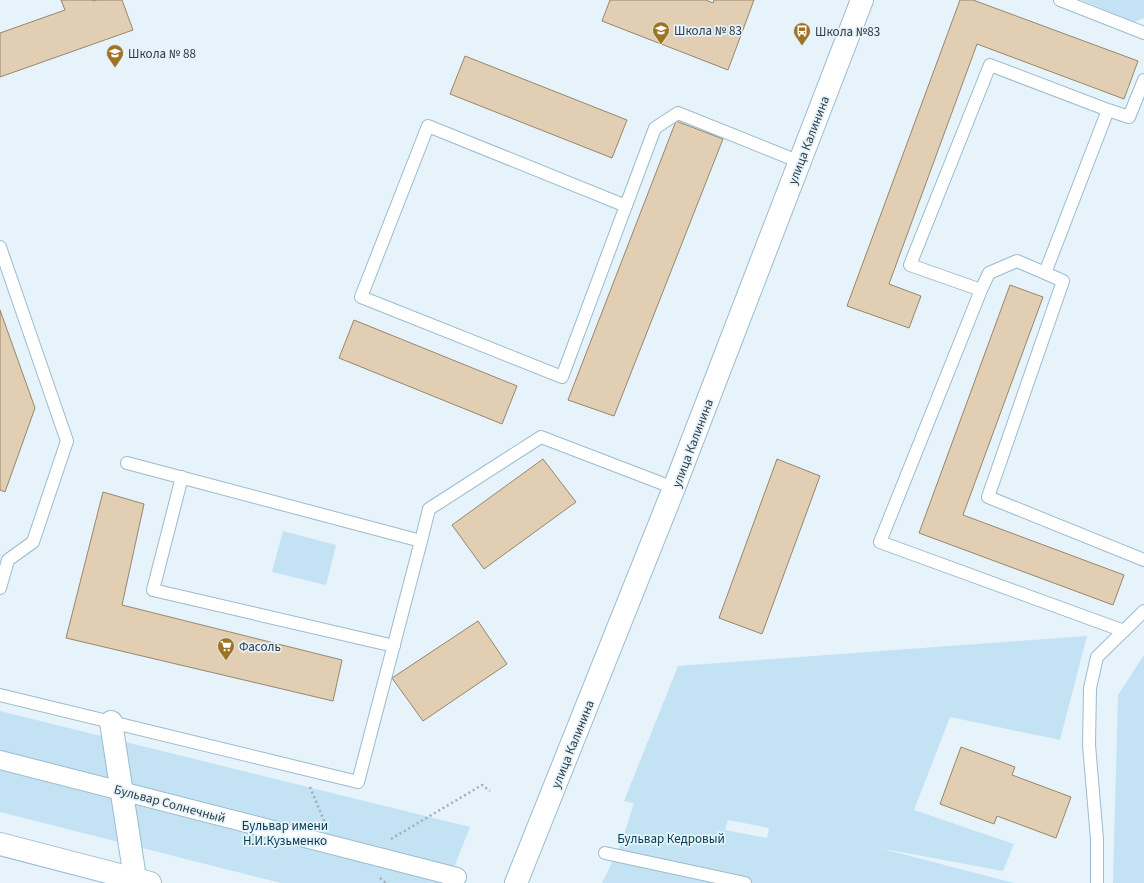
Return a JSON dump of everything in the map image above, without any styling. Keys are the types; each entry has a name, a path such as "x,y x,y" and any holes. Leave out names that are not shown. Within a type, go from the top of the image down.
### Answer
{"main road":[{"name":"улица Калинина","path":"516,883 674,488 862,0"},
{"path":"0,844 143,881 121,790 111,722"}],"street":[{"name":"Бульвар Солнечный","path":"0,760 457,877"}],"lane":[{"path":"1060,0 1141,30"},
{"path":"981,290 910,264 990,65 1129,117 1144,80"},
{"path":"1045,273 1108,110"},
{"path":"626,206 428,126 362,297 562,377 626,206 655,128 678,113 800,162"},
{"path":"0,247 67,441 33,542 4,559 0,588"},
{"path":"1124,631 880,542 989,273 1017,261 1064,281 988,497 1144,560"},
{"path":"0,695 358,782 429,509 541,437 674,488"},
{"path":"127,463 421,541"},
{"path":"182,477 153,590 394,646"},
{"path":"1097,883 1097,839 1089,745 1090,688 1098,657 1144,611"},
{"path":"605,853 745,883"}],"path":[{"path":"366,854 482,785 490,791"}],"green space":[{"path":"1081,0 1144,0 1144,18 1134,22"},
{"path":"283,531 336,545 326,585 272,572"},
{"name":"Бульвар Кедровый","path":"1087,636 1060,740 950,717 914,810 1014,844 1003,871 879,848 1014,883 602,883 621,844 634,803 624,801 678,666","holes":["728,820 769,828 767,838 725,830"]},
{"path":"1144,655 1144,883 1113,883 1118,695"},
{"name":"Бульвар имени Н.И.Кузьменко","path":"0,711 470,827 448,883 281,883 0,812"}],"building":[{"path":"61,0 122,0 133,30 0,77 0,33 65,10"},
{"path":"610,0 706,0 713,3 714,0 754,0 728,70 602,21"},
{"path":"960,0 973,0 1138,61 1124,99 977,44 889,284 921,296 909,328 847,306"},
{"path":"465,56 627,120 612,158 450,94"},
{"path":"676,121 723,139 614,416 568,400"},
{"path":"1010,285 1043,297 963,515 1124,575 1113,605 919,533"},
{"path":"0,310 35,408 5,492 0,490"},
{"path":"354,320 517,386 502,424 339,358"},
{"path":"543,459 576,502 484,569 452,525"},
{"path":"777,459 820,476 762,634 719,618"},
{"path":"103,492 144,504 122,605 342,660 333,701 66,638"},
{"path":"478,621 507,664 423,721 392,678"},
{"path":"961,747 1015,767 1012,775 1071,797 1056,838 997,816 994,824 940,804"}],"place":[{"name":"Школа № 83","path":"661,45"},
{"name":"Школа №83","path":"802,46"},
{"name":"Школа № 88","path":"115,68"},
{"name":"Фасоль","path":"226,661"}]}
